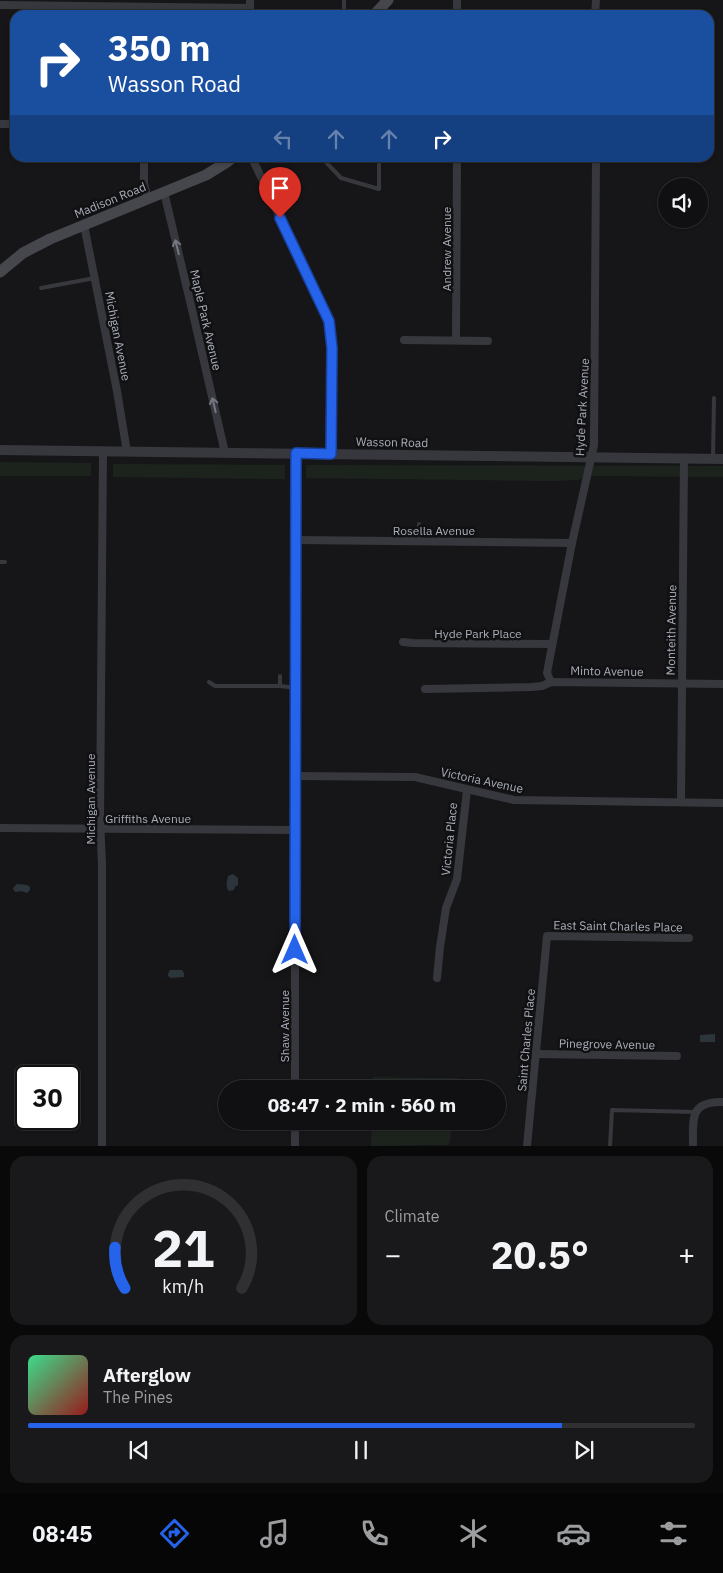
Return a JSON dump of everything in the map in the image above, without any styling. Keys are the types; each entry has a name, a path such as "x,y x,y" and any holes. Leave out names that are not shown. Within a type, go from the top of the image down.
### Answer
{"main road":[{"path":"379,10 388,0"},
{"name":"Madison Road","path":"0,272 29,250 50,239 206,175 227,162"}],"street":[{"path":"0,5 250,8"},
{"path":"144,162 144,184 148,199"},
{"path":"254,162 329,321 332,348 331,454"},
{"name":"Andrew Avenue","path":"456,340 457,162"},
{"name":"Hyde Park Avenue","path":"551,682 548,673 552,644 594,444 596,162"},
{"name":"Maple Park Avenue","path":"164,192 225,452"},
{"name":"Michigan Avenue","path":"84,225 127,452"},
{"path":"404,340 488,340"},
{"name":"Wasson Road","path":"0,450 718,459"},
{"name":"Michigan Avenue","path":"102,1146 103,452"},
{"name":"Shaw Avenue","path":"295,1080 296,453"},
{"name":"Monteith Avenue","path":"681,802 684,458"},
{"name":"Rosella Avenue","path":"296,540 572,543"},
{"name":"Hyde Park Place","path":"403,642 552,644"},
{"name":"Minto Avenue","path":"425,689 532,687 542,686 551,682 723,684"},
{"name":"Victoria Avenue","path":"296,776 415,777 514,800 723,803"},
{"name":"Victoria Place","path":"437,978 446,908 458,879 467,790"},
{"name":"Griffiths Avenue","path":"0,828 295,830"},
{"name":"East Saint Charles Place","path":"547,936 689,938"},
{"name":"Saint Charles Place","path":"527,1146 547,936"},
{"name":"Pinegrove Avenue","path":"536,1054 678,1056"},
{"path":"693,1146 693,1117 696,1112 702,1105 710,1102 723,1102"},
{"path":"295,1130 295,1146"}],"lane":[{"path":"326,162 341,178 379,189 379,162"},
{"path":"41,288 95,278"},
{"path":"714,398 718,459"},
{"path":"419,524 419,541"},
{"path":"280,676 280,686"},
{"path":"209,682 215,686 280,686 296,688"},
{"path":"610,1146 612,1110 696,1112"}],"shaded area":[{"path":"0,462 91,463 91,476 0,476"},
{"path":"113,464 285,465 285,479 113,477"},
{"path":"306,465 723,466 723,477 590,476 578,480 551,481 306,478"},
{"path":"233,874 238,878 238,885 234,890 229,891 227,886 228,876"},
{"path":"17,884 27,885 30,887 30,890 27,893 16,892 13,888"},
{"path":"170,970 182,970 184,977 171,978 168,976"},
{"path":"715,1034 715,1042 700,1042 700,1035"},
{"path":"373,1077 458,1078 458,1080 373,1080"},
{"path":"372,1130 452,1130 449,1145 371,1146"}],"route":[{"path":"280,218 329,321 332,348 331,454 296,453 295,950"}]}
